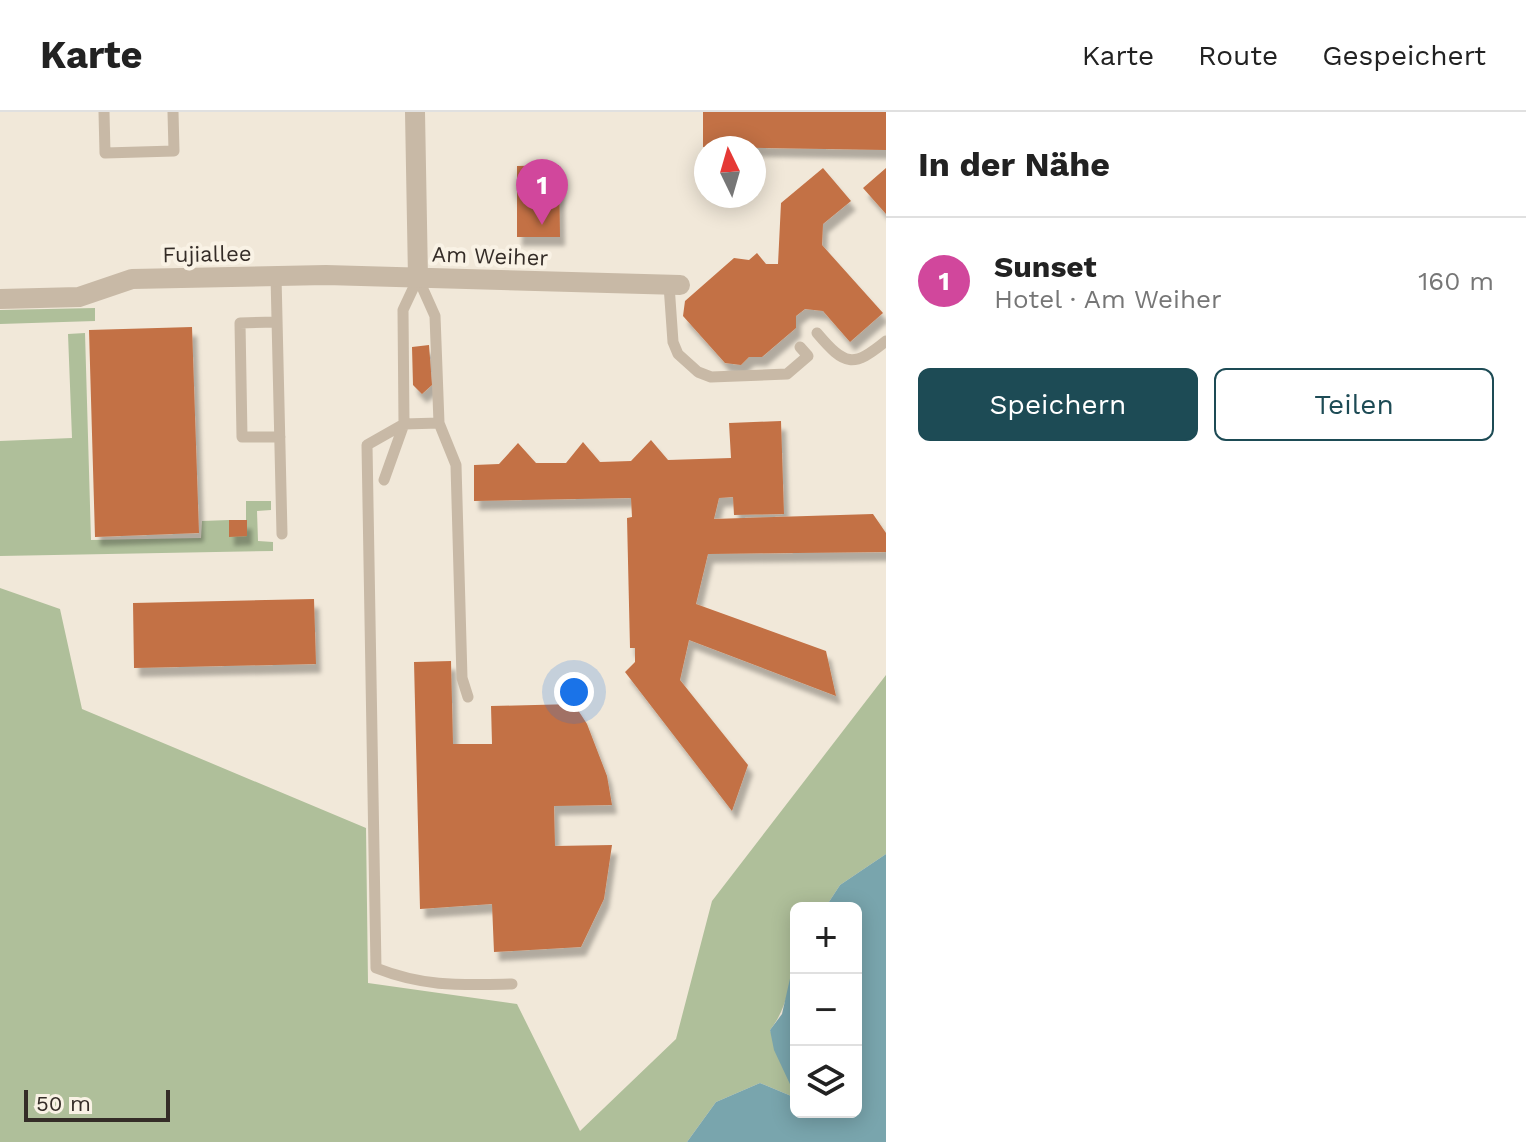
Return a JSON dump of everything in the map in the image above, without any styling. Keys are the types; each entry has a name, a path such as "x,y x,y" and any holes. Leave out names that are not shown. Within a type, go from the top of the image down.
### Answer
{"street":[{"name":"Am Weiher","path":"415,112 418,278 675,285"},
{"name":"Fujiallee","path":"0,299 79,297 132,279 385,274 418,278"}],"lane":[{"path":"104,112 105,153 174,151 173,112"},
{"path":"276,276 282,534"},
{"path":"418,278 435,316 439,423 456,465 462,678 468,697"},
{"path":"384,480 404,424 403,310 418,278"},
{"path":"675,285 673,342 678,354 698,372 711,377 787,374 808,356 800,347"},
{"path":"277,322 240,323 242,437 280,437"},
{"path":"817,333 836,356 853,361 864,359 886,341"},
{"path":"439,423 404,424 367,445 376,968 409,981 445,986 512,984"}],"green space":[{"path":"95,308 95,321 0,324 0,310"},
{"path":"85,333 91,540 201,538 202,521 229,520 230,536 246,536 246,501 271,501 271,510 257,511 258,541 273,542 273,551 0,556 0,441 72,438 68,334"},
{"path":"0,588 60,609 82,709 366,828 368,983 517,1004 580,1131 676,1039 712,901 886,675 886,854 840,885 829,902 790,902 790,983 785,1003 770,1030 790,1082 790,1096 760,1083 716,1102 687,1142 0,1142"}],"water":[{"path":"886,854 886,1142 687,1142 716,1102 760,1083 790,1096 790,1118 862,1118 862,902 829,902 840,885"},
{"path":"790,979 790,1084 774,1050 770,1030 782,1014"}],"building":[{"path":"703,112 886,112 886,150 766,148 766,136 703,136"},
{"path":"559,165 560,237 517,237 517,166"},
{"path":"823,168 851,201 823,224 822,245 883,313 850,342 823,311 805,309 796,316 796,328 762,357 749,357 741,365 725,363 683,316 685,301 734,258 749,260 757,253 766,264 778,264 781,203"},
{"path":"886,168 886,214 863,188"},
{"path":"192,327 199,533 95,537 89,330"},
{"path":"429,345 432,385 422,394 413,385 412,347"},
{"path":"781,421 784,514 734,515 733,497 719,498 714,519 873,514 886,533 886,552 708,554 696,604 826,651 836,696 689,640 680,680 748,765 732,811 625,672 635,662 635,648 630,648 627,518 632,517 631,498 474,501 474,465 499,464 518,443 536,463 566,463 583,442 600,462 631,461 651,440 668,460 731,458 729,423"},
{"path":"229,520 247,520 247,536 229,537"},
{"path":"314,599 316,664 134,668 133,603"},
{"path":"451,661 453,744 492,744 491,706 574,704 587,724 607,776 612,805 554,806 555,846 612,845 604,899 581,947 494,952 492,904 420,909 414,662"}],"place":[{"name":"Sunset","path":"542,225"}]}
